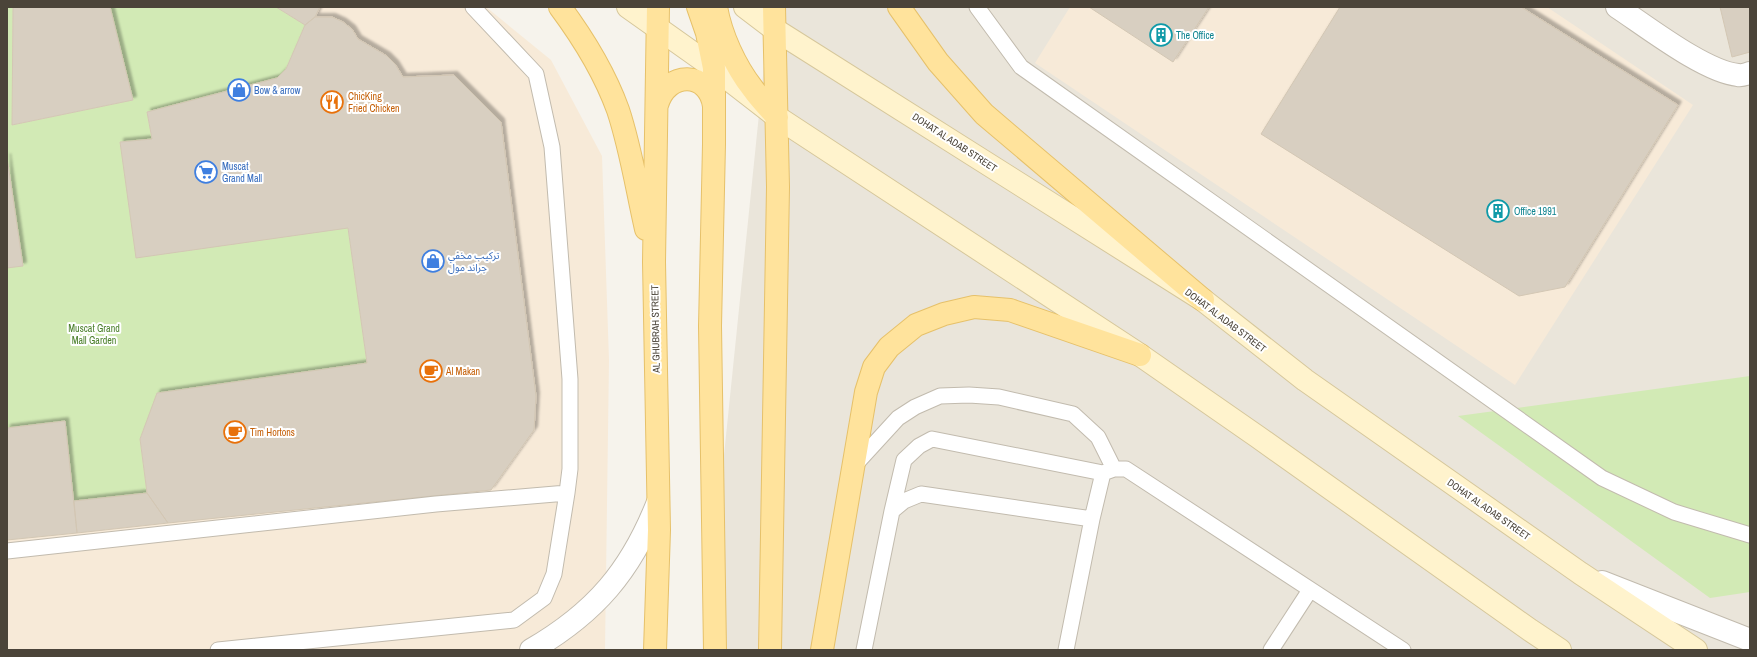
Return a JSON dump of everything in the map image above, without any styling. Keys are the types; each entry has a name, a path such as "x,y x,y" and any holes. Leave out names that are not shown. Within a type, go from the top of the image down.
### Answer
{"main road":[{"path":"560,7 582,39 606,83 618,111 631,157 654,262"},
{"path":"628,7 714,68 777,117 1140,355 1560,650"},
{"name":"AL GHUBRAH STREET","path":"655,650 659,530 654,262 658,7"},
{"path":"698,7 707,33 714,68 710,326 715,650"},
{"path":"716,7 718,19 732,55 752,88 777,117"},
{"name":"DOHAT AL ADAB STREET","path":"745,7 774,28 1202,300 1305,380 1580,573 1696,650"},
{"path":"770,650 778,226 774,7"},
{"path":"899,7 938,62 984,114 1202,300"},
{"path":"657,105 664,89 678,80 687,79 703,85 713,100 714,108"},
{"path":"822,650 866,392 874,367 889,347 916,325 944,314 974,307 1010,310 1140,355"}],"street":[{"path":"1617,7 1642,14 1687,53 1711,67 1739,76 1750,73"},
{"path":"531,650 572,624 591,608 608,590 637,548 658,502"},
{"path":"1580,573 1750,640"}],"lane":[{"path":"218,650 514,620 544,598 554,574 570,470 570,378 552,147 536,74 473,7"},
{"path":"977,7 1021,67 1602,478 1674,512 1750,535"},
{"path":"853,467 898,418 915,407 940,396 969,395 1000,397 1073,414 1098,437 1108,471 1092,519 1066,650"},
{"path":"864,650 892,511 904,460 919,446 932,439 1108,471 1126,469 1403,650"},
{"path":"7,551 436,504 567,493"},
{"path":"892,511 904,501 920,494 1092,519"},
{"path":"1271,650 1310,590"},
{"path":"1530,630 1547,650"}],"shaded area":[{"path":"7,7 486,7 551,60 602,156 609,360 605,650 7,650"},
{"path":"770,7 1750,7 1750,650 704,650"},
{"path":"1070,7 1547,7 1693,105 1515,385 1035,63"}],"green space":[{"name":"Muscat Grand Mall Garden","path":"7,7 13,7 12,125 133,100 110,7 276,7 305,25 286,69 277,78 147,112 152,139 348,228 367,363 158,393 140,439 147,493 74,501 65,421 7,428 7,268 23,265 7,157"},
{"path":"1750,376 1750,592 1710,598 1458,416"}],"building":[{"path":"13,7 110,7 133,100 12,125"},
{"path":"276,7 320,7 315,17 305,25"},
{"name":"The Office","path":"1089,7 1209,7 1173,62"},
{"name":"Office 1991","path":"1340,7 1521,7 1678,105 1565,287 1519,296 1261,134"},
{"path":"1720,7 1750,7 1750,52 1732,57"},
{"path":"315,17 332,17 343,22 352,29 358,39 387,56 395,64 403,77 454,75 501,122 536,396 534,430 491,490 168,523 147,493 140,439 157,393 367,363 348,228 136,258 120,142 152,139 147,112 277,78 286,69 305,25"},
{"path":"7,157 23,266 7,268"},
{"path":"65,421 77,533 7,540 7,428"},
{"path":"147,493 168,523 77,533 74,501"}],"place":[{"name":"The Office","path":"1161,35"},
{"name":"Bow & arrow","path":"239,90"},
{"name":"ChicKing Fried Chicken","path":"332,102"},
{"name":"Muscat Grand Mall","path":"206,172"},
{"name":"Office 1991","path":"1498,211"},
{"name":"تركيب مخفي جراند مول","path":"433,261"},
{"name":"Al Makan","path":"431,371"},
{"name":"Tim Hortons","path":"235,432"}]}
